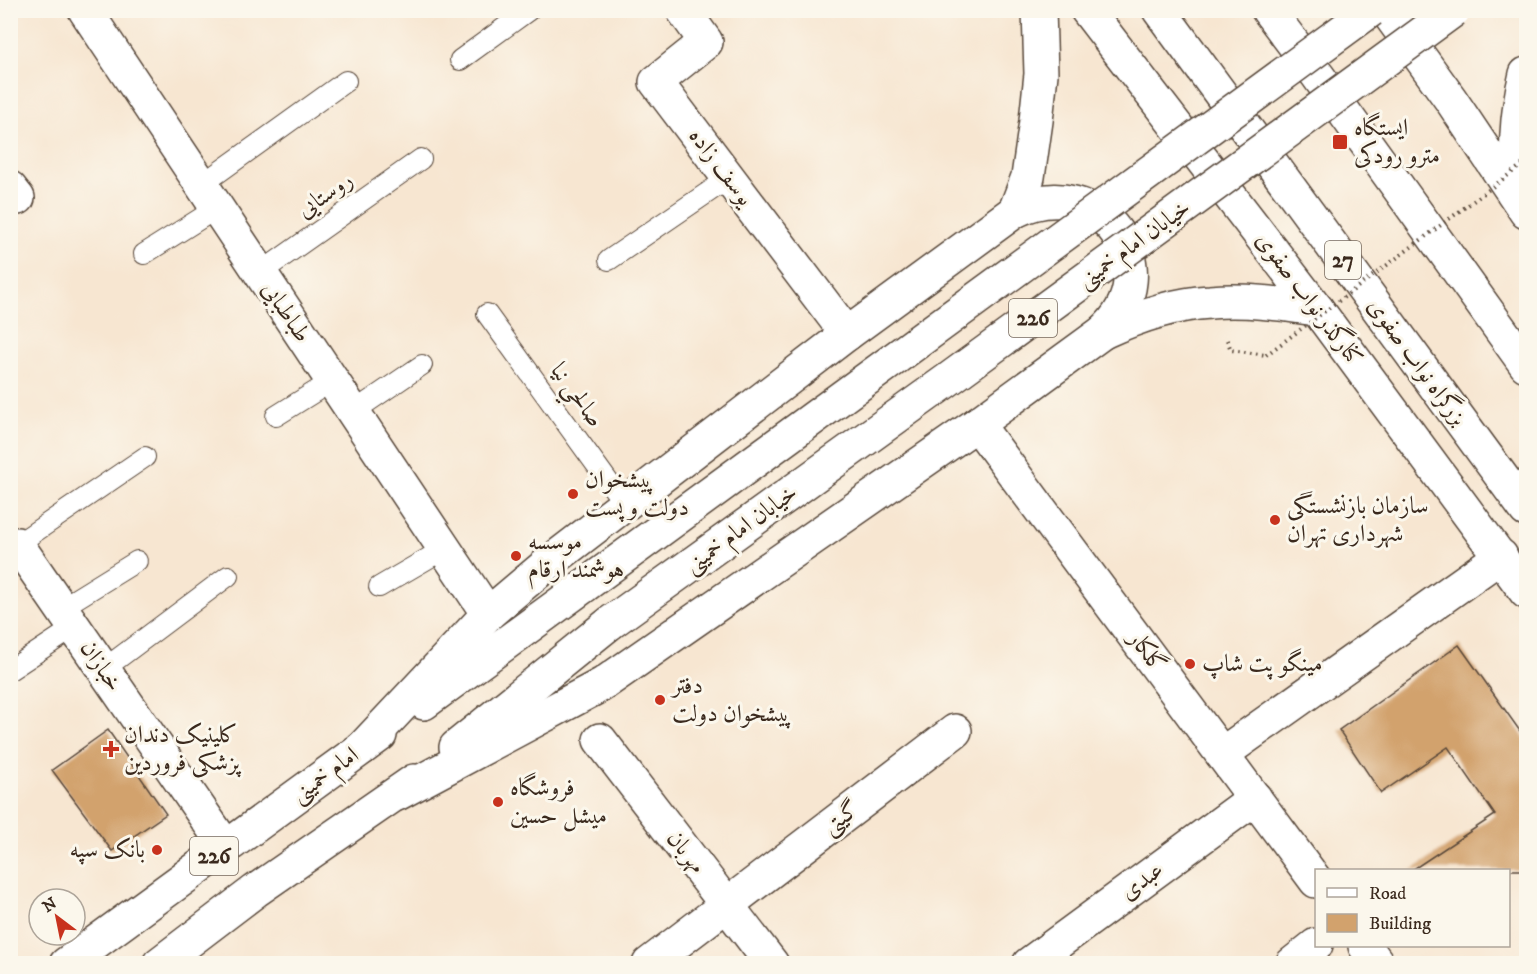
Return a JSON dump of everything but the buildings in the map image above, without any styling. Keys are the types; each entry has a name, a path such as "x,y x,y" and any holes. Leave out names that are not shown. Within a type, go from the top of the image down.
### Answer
{"main road":[{"name":"یوسف زاده","path":"683,10 706,42 656,82 847,334"},
{"path":"1015,211 1028,177 1036,121 1041,74 1039,10"},
{"name":"کنارگذر نواب صفوی","path":"1087,10 1317,309 1527,592"},
{"name":"بزرگراه نواب صفوی","path":"1159,10 1527,510"},
{"path":"1268,10 1527,365"},
{"name":"خیابان امام خمینی","path":"584,586 1371,10"},
{"path":"1386,10 1523,206"},
{"name":"خیابان امام خمینی","path":"397,794 610,624 949,380 1454,10"},
{"name":"طباطبایی","path":"88,12 488,614"},
{"path":"1523,206 1515,135 1519,104 1527,74"},
{"path":"362,748 488,614 546,565 626,506 847,334 1015,211 1029,204 1058,200 1087,207 1112,225 1126,251 1130,266 1130,280 1122,309 1114,322 1103,332 977,424 603,684 397,794"},
{"path":"1103,332 1156,312 1210,302 1270,303 1317,309"},
{"name":"گلکار","path":"977,424 1315,878"},
{"name":"خبازان","path":"14,547 68,617 226,847"},
{"path":"1222,754 1501,556"},
{"name":"امام خمینی","path":"66,963 584,586"},
{"name":"گیتی","path":"649,963 955,731"},
{"name":"مهربان","path":"600,740 772,963"},
{"name":"226","path":"159,963 255,891 397,794"},
{"name":"عبدی","path":"1029,963 1255,798"},
{"path":"1292,963 1315,946"},
{"path":"1366,947 1378,963"}],"lane":[{"path":"460,60 529,10"},
{"path":"144,254 346,81"},
{"name":"روستایی","path":"260,273 421,159"},
{"path":"609,260 729,178"},
{"name":"صالحي نیا","path":"488,314 626,506"},
{"path":"353,412 422,365"},
{"path":"276,417 332,381"},
{"path":"14,547 145,457"},
{"path":"379,586 444,549"},
{"path":"10,670 68,617 136,561"},
{"path":"104,669 228,576"}],"path":[{"path":"1231,350 1266,355 1527,162"}],"place":[{"name":"ایستگاه مترو رودکی","path":"1340,142"},
{"name":"پیشخوان دولت و پست","path":"573,494"},
{"name":"سازمان بازنشستگی شهرداری تهران","path":"1275,520"},
{"name":"موسسه هوشمند ارقام","path":"516,556"},
{"name":"مینگو پت شاپ","path":"1190,664"},
{"name":"دفتر پیشخوان دولت","path":"660,700"},
{"name":"کلینیک دندان پزشکی فروردین","path":"111,749"},
{"name":"فروشگاه میشل حسین","path":"498,802"},
{"name":"بانک سپه","path":"157,850"}]}
